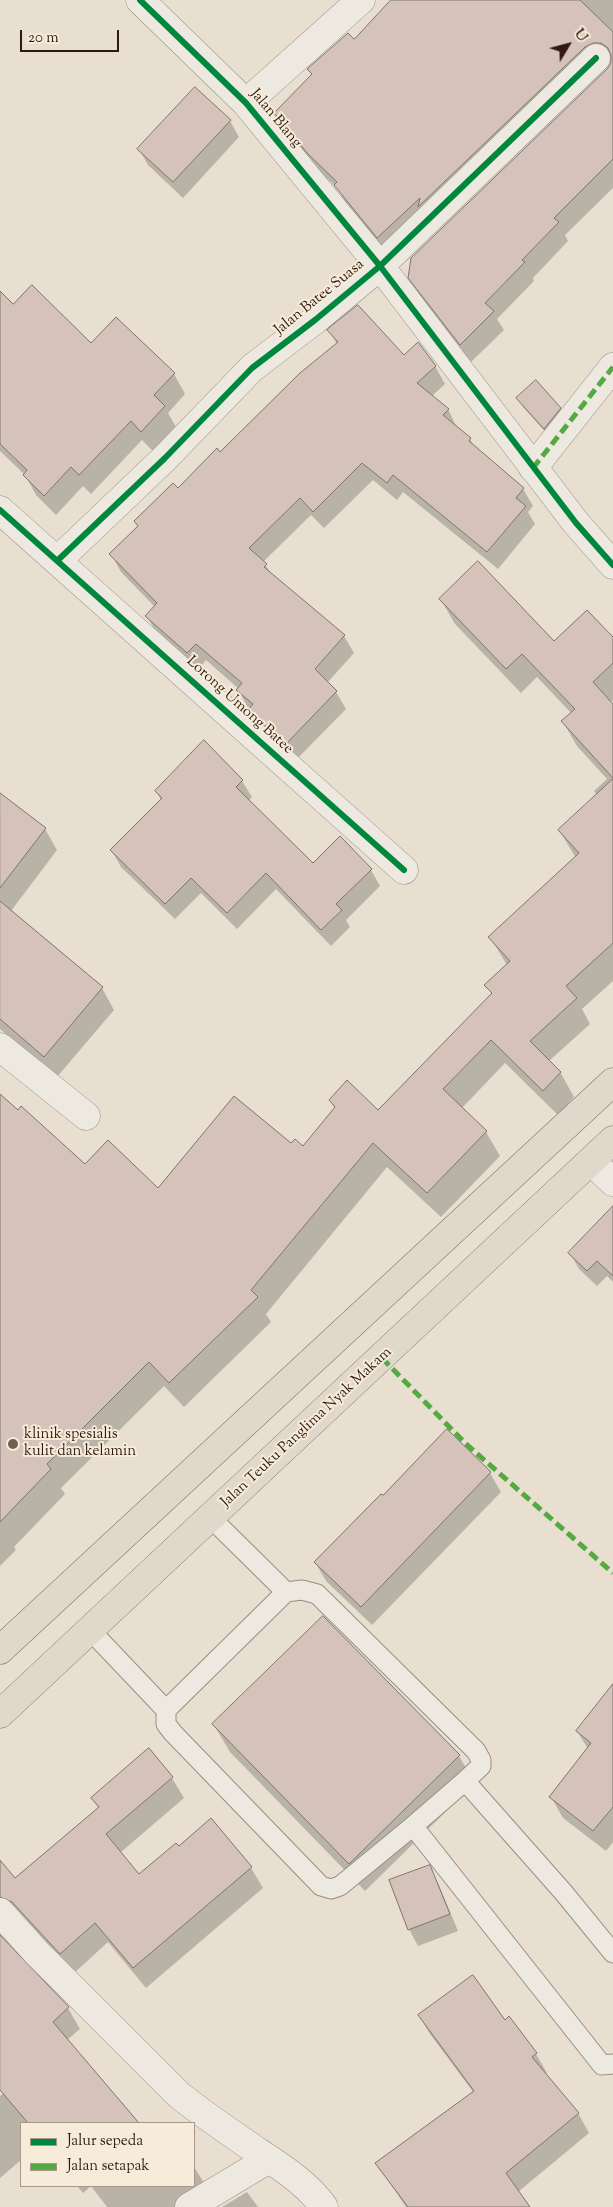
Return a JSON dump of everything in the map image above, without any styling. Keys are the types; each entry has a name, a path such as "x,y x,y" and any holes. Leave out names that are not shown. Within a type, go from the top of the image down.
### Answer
{"main road":[{"path":"0,1650 613,1082"},
{"name":"Jalan Teuku Panglima Nyak Makam","path":"0,1714 613,1140"}],"street":[{"name":"Jalan Blang","path":"140,0 246,103 380,266"},
{"path":"246,103 361,0"},
{"path":"380,266 596,58"},
{"name":"Jalan Batee Suasa","path":"58,560 166,458 252,368 380,266 533,468 576,523 613,565"},
{"path":"533,468 613,367"},
{"path":"0,510 58,560"},
{"name":"Lorong Umong Batee","path":"58,560 404,870"},
{"path":"0,1047 86,1116"},
{"path":"591,1161 613,1182"},
{"path":"0,1912 37,1953 179,2095 203,2114 289,2172 317,2197 324,2207"},
{"path":"189,2207 270,2159"}],"lane":[{"path":"211,1518 286,1592"},
{"path":"90,1630 166,1710 166,1724 173,1732 321,1886 331,1889 340,1886 413,1826 481,1766 481,1760 476,1751 317,1594 302,1590 286,1592 166,1710"},
{"path":"465,1781 564,1893 613,1954"},
{"path":"413,1826 602,2065 613,2064"}],"building":[{"path":"391,0 580,0 613,32 613,159 554,218 559,222 522,260 525,262 485,303 494,311 460,345 408,278 411,258 607,69 611,63 611,55 608,48 601,43 593,43 585,47 418,207 420,198 377,238 334,185 337,182 308,154 274,113 312,74 307,69 348,33 354,39"},
{"path":"195,87 231,120 173,182 137,149"},
{"path":"32,285 91,343 116,317 175,373 154,395 165,406 141,432 131,421 79,475 71,467 44,496 23,475 27,470 0,444 0,291 13,304"},
{"path":"358,305 404,355 418,342 436,366 417,383 449,409 443,415 471,438 469,441 524,488 516,498 526,506 487,552 393,475 387,483 362,463 313,512 300,498 249,548 267,564 264,567 345,635 315,669 337,691 286,744 248,710 253,704 236,690 242,683 196,644 187,653 145,616 157,603 109,554 138,526 134,521 173,483 178,488 217,448 220,452 300,373 338,342 327,330"},
{"path":"536,380 561,408 544,429 516,398"},
{"path":"478,561 554,641 587,610 613,637 613,663 593,682 613,704 613,778 561,721 575,709 522,654 506,669 439,599"},
{"path":"204,740 243,780 236,787 313,863 340,836 372,869 336,904 342,910 321,930 266,873 227,913 191,878 165,904 110,850 162,798 155,791"},
{"path":"613,779 613,943 566,986 577,998 530,1041 561,1072 543,1091 491,1040 443,1089 487,1131 427,1193 373,1143 251,1290 258,1297 169,1383 149,1362 47,1464 51,1469 0,1522 0,1094 18,1110 21,1106 85,1164 108,1140 158,1188 234,1096 291,1143 295,1139 303,1146 335,1107 329,1100 347,1080 378,1110 492,993 484,985 510,961 488,937 579,853 558,830"},
{"path":"0,793 46,828 0,888"},
{"path":"0,901 103,987 44,1057 0,1019"},
{"path":"613,1206 613,1276 597,1261 587,1271 568,1253"},
{"path":"447,1429 491,1472 361,1607 314,1562"},
{"path":"323,1616 460,1755 349,1864 212,1724"},
{"path":"613,1684 613,1807 593,1831 549,1797 591,1743 576,1731"},
{"path":"149,1748 173,1777 106,1834 139,1874 176,1843 179,1846 211,1818 252,1867 133,1968 95,1923 60,1954 12,1902 0,1897 0,1860 15,1878 99,1807 91,1798"},
{"path":"430,1865 450,1914 408,1930 389,1880"},
{"path":"0,1935 69,2007 53,2022 138,2122 27,2122 0,2090"},
{"path":"473,1975 505,2020 509,2016 537,2053 532,2057 579,2113 506,2173 530,2207 408,2207 375,2163 474,2091 418,2015"}],"marked path":[{"path":"533,468 613,367"},
{"path":"382,1358 466,1444 613,1573"}],"cycle path":[{"path":"140,0 246,103 380,266 596,58"},
{"path":"58,560 165,458 252,368 315,320 380,266 576,523 613,565"},
{"path":"0,510 404,870"}],"place":[{"name":"klinik spesialis kulit dan kelamin","path":"13,1444"}]}
